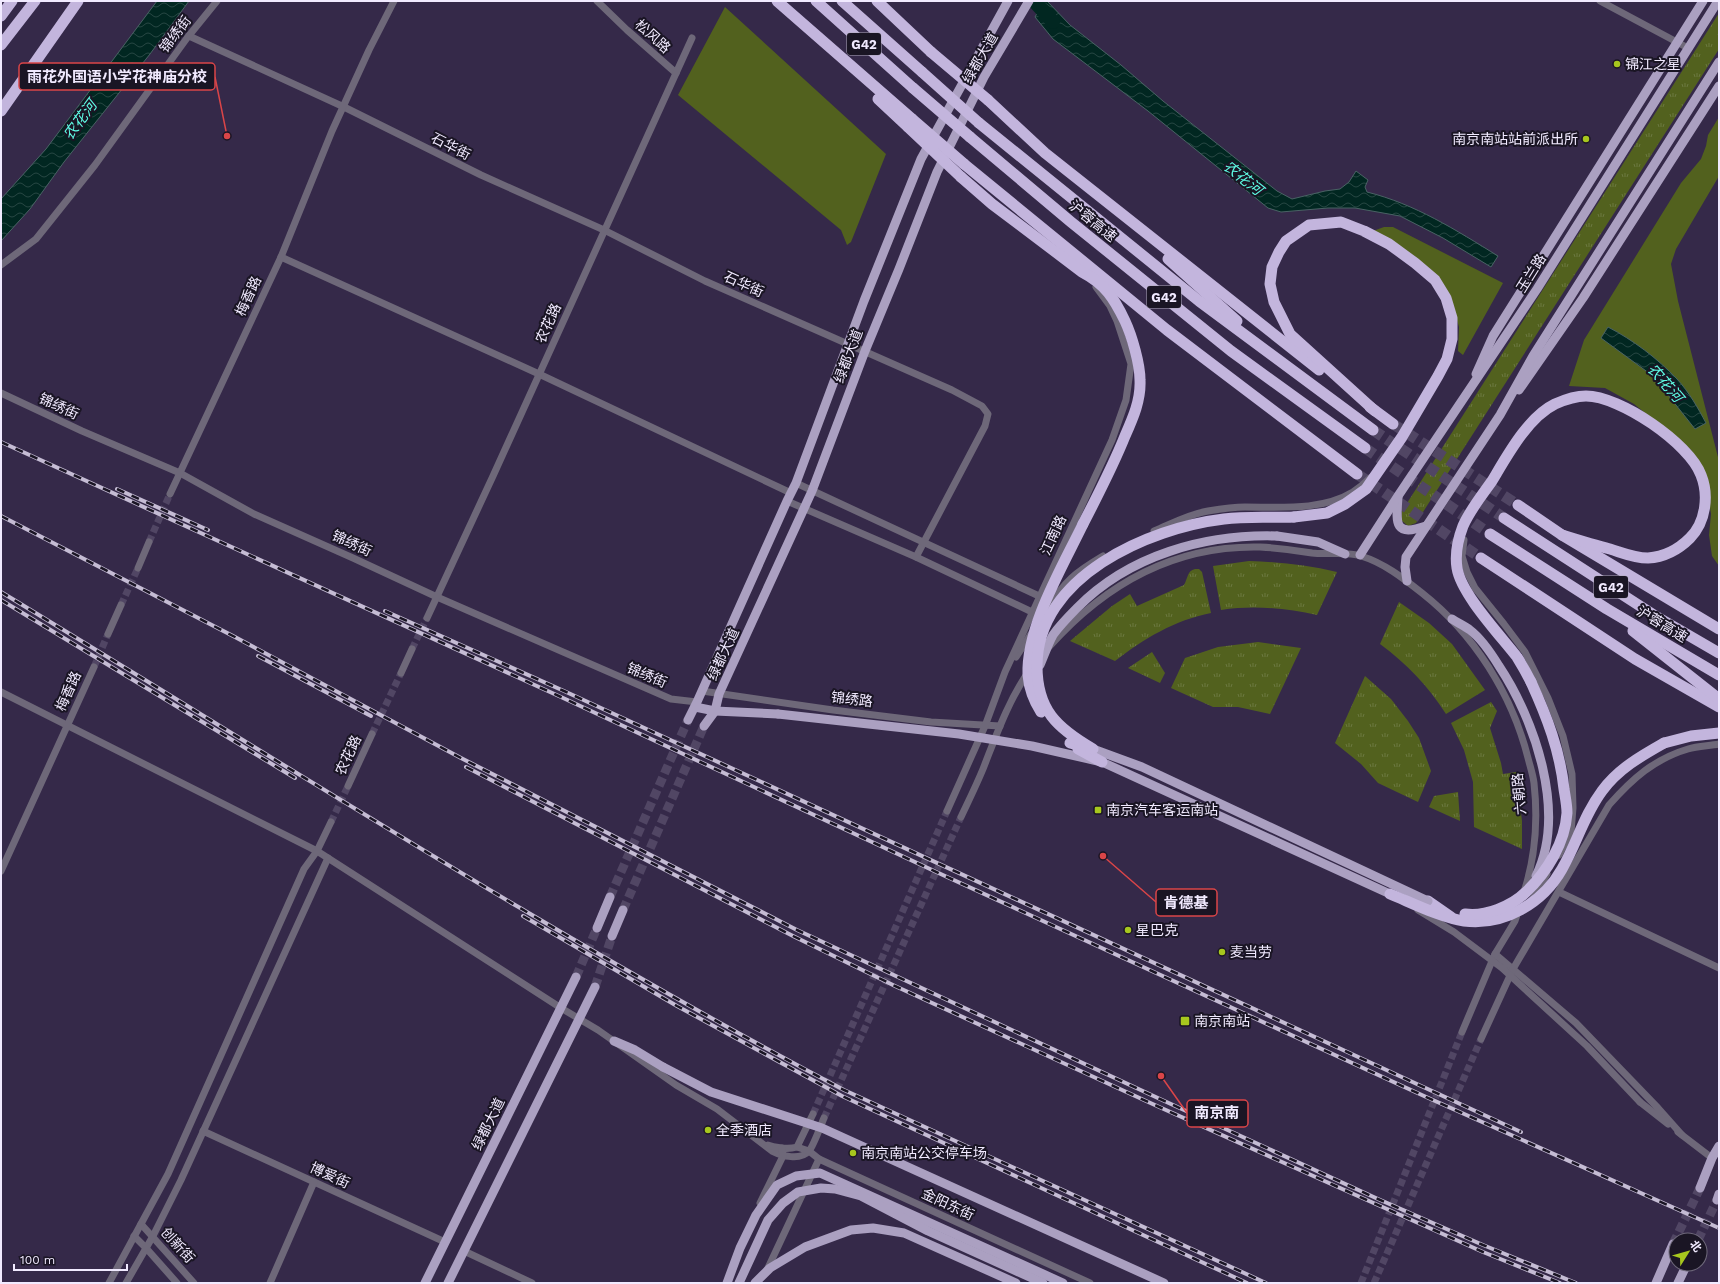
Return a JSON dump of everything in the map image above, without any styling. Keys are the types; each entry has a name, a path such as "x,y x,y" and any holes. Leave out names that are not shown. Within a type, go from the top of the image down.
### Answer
{"highway":[{"path":"1,16 12,1"},
{"path":"1,45 35,1"},
{"path":"1,111 78,1"},
{"name":"沪蓉高速","path":"816,1 913,88 1071,222 1225,346 1365,448"},
{"name":"沪蓉高速","path":"842,1 980,123 1193,296 1374,430"},
{"path":"877,1 930,52 988,100 1045,153 1210,295 1272,355"},
{"path":"779,3 910,123 961,177 992,204 1082,272 1096,280 1111,296 1119,308 1129,330 1134,344 1140,380 1137,407 1114,464 1043,607 1032,641 1028,674 1031,688 1043,716 1058,735 1102,762"},
{"path":"910,123 964,164 1167,330 1358,474"},
{"path":"1045,153 1313,366 1394,424"},
{"path":"1043,716 1038,678 1037,654 1041,637 1053,609 1069,589 1088,572 1109,558 1138,543 1195,524 1224,519 1294,517 1327,513 1345,504 1366,489 1402,437 1438,376 1447,359 1452,339 1452,318 1446,298 1434,280 1389,244 1364,231 1341,222 1309,225 1286,242 1279,252 1272,267 1270,284 1274,302 1290,334 1375,411"},
{"path":"1463,921 1486,915 1520,898 1530,888 1557,850 1567,812 1562,771 1554,736 1531,682 1518,659 1466,590 1457,569 1457,545 1464,525 1508,455 1540,415 1553,405 1567,399 1586,396 1603,398 1625,407 1654,426 1685,453 1701,474 1706,502 1698,527 1684,543 1670,552 1650,558 1631,556 1562,535"},
{"path":"1518,505 1562,535 1719,630"},
{"name":"沪蓉高速","path":"1504,518 1657,617 1719,653"},
{"name":"沪蓉高速","path":"1490,534 1607,609 1719,675"},
{"path":"1482,558 1635,659 1719,706"},
{"path":"1607,609 1719,699"},
{"path":"1038,678 1044,704 1050,715 1071,736 1093,749"},
{"path":"1390,894 1463,921 1485,922 1514,914 1536,900 1547,890 1562,869 1589,810 1602,790 1628,764 1664,743 1691,736 1719,733"},
{"path":"1070,743 1093,749"},
{"path":"1428,901 1459,913 1474,915 1504,906"},
{"path":"1428,901 1452,918"}],"main road":[{"name":"绿都大道","path":"688,720 796,483 864,301 921,159 1008,1"},
{"name":"绿都大道","path":"704,726 715,711 719,694 805,508 865,351 937,172 984,77 1028,1"},
{"path":"1465,398 1493,336 1703,1"},
{"name":"玉兰路","path":"1360,555 1537,289 1718,1"},
{"path":"1500,415 1533,356 1719,62"},
{"path":"1407,581 1405,567 1406,557 1500,415 1533,373 1583,298 1719,86"},
{"path":"1398,496 1396,519 1399,526 1404,530 1412,531 1426,526"},
{"path":"1038,678 1053,635 1064,621 1104,583 1153,557 1201,543 1235,538 1277,536 1318,542 1345,554"},
{"path":"1452,619 1470,630 1489,651 1511,685 1530,725 1541,762 1548,796 1548,834 1543,862 1530,888"},
{"path":"696,705 715,711 778,714 959,734 1032,746 1102,762 1390,894"},
{"path":"1093,749 1142,767 1428,901"},
{"path":"597,928 610,897"},
{"path":"612,936 623,910"},
{"name":"绿都大道","path":"425,1283 576,977"},
{"path":"448,1283 595,987"},
{"path":"614,1041 635,1050 663,1067 711,1092 822,1128 1164,1283"},
{"path":"1700,1188 1715,1161 1719,1146"},
{"path":"727,1283 740,1248 756,1215 777,1185 796,1176 820,1173 1063,1283"},
{"path":"740,1283 768,1220 784,1203 798,1192 820,1188 835,1189 861,1196 928,1231 1043,1283"},
{"path":"755,1283 770,1268 805,1247 851,1230 873,1228 904,1233 1016,1283"},
{"path":"1656,1283 1668,1255"},
{"path":"1678,1283 1683,1272"}],"street":[{"name":"锦绣街","path":"1,265 36,239 95,165 189,36 217,1"},
{"name":"梅香路","path":"170,494 281,257 332,131 369,50 394,1"},
{"name":"松风路","path":"597,1 627,30 676,73"},
{"path":"1600,1 1688,48"},
{"name":"石华街","path":"189,36 344,107 481,175 604,230 705,281 952,390 982,406 988,414 985,426 916,557"},
{"name":"农花路","path":"427,618 692,38"},
{"path":"281,257 539,374 789,497 805,508 916,557 1032,612"},
{"name":"江南路","path":"947,811 985,726 1005,672 1112,440 1126,400 1131,364 1117,322 1110,306 1101,292 1082,272"},
{"name":"锦绣街","path":"1,393 82,431 180,473 254,514 436,597 671,699 696,705"},
{"path":"1005,672 1046,613 1059,591 1080,570 1121,546 1189,516 1207,511 1243,507 1298,507 1322,504 1336,500 1354,491 1380,468"},
{"path":"796,483 924,541 1039,596"},
{"path":"1482,496 1468,524 1463,541 1462,556 1467,572 1475,588 1525,652 1550,705 1562,736 1572,774 1573,808 1571,832 1538,889 1516,921"},
{"path":"138,568 149,542"},
{"path":"961,818 1019,685 1032,667 1069,624 1106,594 1135,576 1156,566 1192,555 1232,548 1282,548 1315,553 1360,555"},
{"name":"六朝路","path":"1360,555 1385,566 1407,581 1452,619 1492,672 1506,697 1519,729 1534,783 1534,848 1530,874 1516,921 1495,954 1462,1032"},
{"path":"108,634 121,605"},
{"path":"401,673 412,649"},
{"name":"梅香路","path":"1,870 94,667"},
{"name":"锦绣路","path":"702,691 931,722 1000,726"},
{"path":"1,692 318,852 561,1008 579,1018 676,1085 717,1109 757,1141 783,1156 798,1156 809,1151 824,1118"},
{"name":"农花路","path":"348,786 372,734"},
{"path":"1481,1038 1512,969 1559,892 1609,805 1632,780 1663,759 1689,748 1719,744"},
{"path":"109,1283 168,1174 304,869 318,852 331,822"},
{"path":"126,1283 153,1236 204,1130 328,858"},
{"path":"1559,892 1719,968"},
{"path":"1390,894 1454,932 1502,968 1587,1046 1640,1102 1715,1161"},
{"path":"1495,954 1576,1023 1682,1135"},
{"path":"757,1141 777,1148 791,1149 797,1146 813,1114"},
{"name":"博爱街","path":"204,1130 445,1242"},
{"name":"金阳东街","path":"797,1146 809,1151 819,1159 1090,1283"},
{"path":"723,1283 783,1156 782,1148"},
{"path":"761,1283 819,1159"},
{"path":"270,1283 314,1182"},
{"name":"创新街","path":"141,1224 194,1283"},
{"name":"创新街","path":"134,1236 177,1283"},
{"path":"723,1283 740,1248"},
{"path":"464,1251 532,1283"}],"green space":[{"path":"725,7 886,154 851,242 847,245 841,230 678,95"},
{"path":"1719,13 1719,49 1416,523 1408,526 1401,520 1402,511"},
{"path":"1719,117 1719,176 1676,249 1671,264 1678,301 1719,461 1719,566 1712,556 1709,535 1711,514 1706,482 1691,450 1634,404 1605,388 1569,386 1584,340 1681,183 1701,159 1708,135"},
{"path":"1384,227 1393,227 1503,283 1463,355 1458,351 1459,327 1451,300 1373,231"},
{"path":"1249,561 1293,564 1337,572 1317,615 1269,608 1233,608 1221,610 1213,566"},
{"path":"1199,569 1202,572 1211,613 1185,620 1160,631 1115,661 1070,641 1112,606 1130,594 1137,606 1184,585 1190,571"},
{"path":"1399,602 1429,623 1452,644 1485,690 1446,714 1432,694 1416,676 1399,659 1380,644"},
{"path":"1258,642 1301,648 1270,714 1238,707 1213,707 1171,688 1185,658 1218,647"},
{"path":"1152,652 1165,673 1160,683 1128,668"},
{"path":"1365,676 1391,699 1419,738 1431,771 1418,802 1378,783 1361,764 1335,743"},
{"path":"1491,702 1497,711 1490,728 1503,774 1516,772 1522,821 1522,849 1474,827 1473,782 1464,750 1451,723"},
{"path":"1458,792 1460,821 1429,807 1434,796"}],"water":[{"path":"157,1 189,1 150,54 64,162 30,209 1,241 1,199 46,149"},
{"path":"1044,1 1047,1 1070,25 1121,65 1163,101 1277,191 1292,199 1340,189 1349,182 1356,171 1368,180 1365,187 1367,192 1402,203 1435,219 1451,227 1498,256 1491,267 1443,238 1400,216 1355,208 1328,208 1281,212 1268,208 1148,111 1053,39 1035,17"},
{"path":"1608,327 1644,350 1669,371 1689,395 1706,423 1695,429 1653,376 1601,338"}],"waterway":[{"name":"农花河","path":"1034,1 1053,22"}],"tunnel":[{"path":"1393,424 1518,505"},
{"path":"1373,430 1504,518"},
{"path":"1365,448 1490,534"},
{"path":"1357,474 1481,558"},
{"path":"149,542 170,494"},
{"path":"121,605 138,568"},
{"path":"412,649 427,618"},
{"path":"94,667 108,634"},
{"path":"372,734 401,673"},
{"path":"610,897 688,720"},
{"path":"623,910 704,726"},
{"path":"331,822 348,786"},
{"path":"813,1114 947,811"},
{"path":"824,1118 961,817"},
{"path":"576,977 597,928"},
{"path":"595,987 612,936"},
{"path":"1361,1283 1462,1032"},
{"path":"1374,1283 1481,1039"},
{"path":"1679,1232 1700,1188"},
{"path":"1702,1232 1717,1200"}],"railway":[{"path":"1,442 561,697 945,876 1424,1096 1719,1228"},
{"path":"117,489 208,530"},
{"path":"1,516 235,637 461,758 797,930 1378,1199 1483,1245 1576,1283"},
{"path":"1,592 524,910 736,1032 844,1090 1266,1283"},
{"path":"1,600 295,778"},
{"path":"385,611 564,691 1521,1132"},
{"path":"258,656 371,716"},
{"path":"466,767 793,936 895,986 1157,1106 1483,1252 1560,1283"},
{"path":"523,916 677,1006 842,1096 1247,1283"}],"place":[{"name":"锦江之星","path":"1617,64"},
{"name":"雨花外国语小学花神庙分校","path":"227,136"},
{"name":"南京南站站前派出所","path":"1586,139"},
{"name":"南京汽车客运南站","path":"1098,810"},
{"name":"肯德基","path":"1103,856"},
{"name":"星巴克","path":"1128,930"},
{"name":"麦当劳","path":"1222,952"},
{"name":"南京南站","path":"1185,1021"},
{"name":"南京南","path":"1161,1076"},
{"name":"全季酒店","path":"708,1130"},
{"name":"南京南站公交停车场","path":"853,1153"}]}
